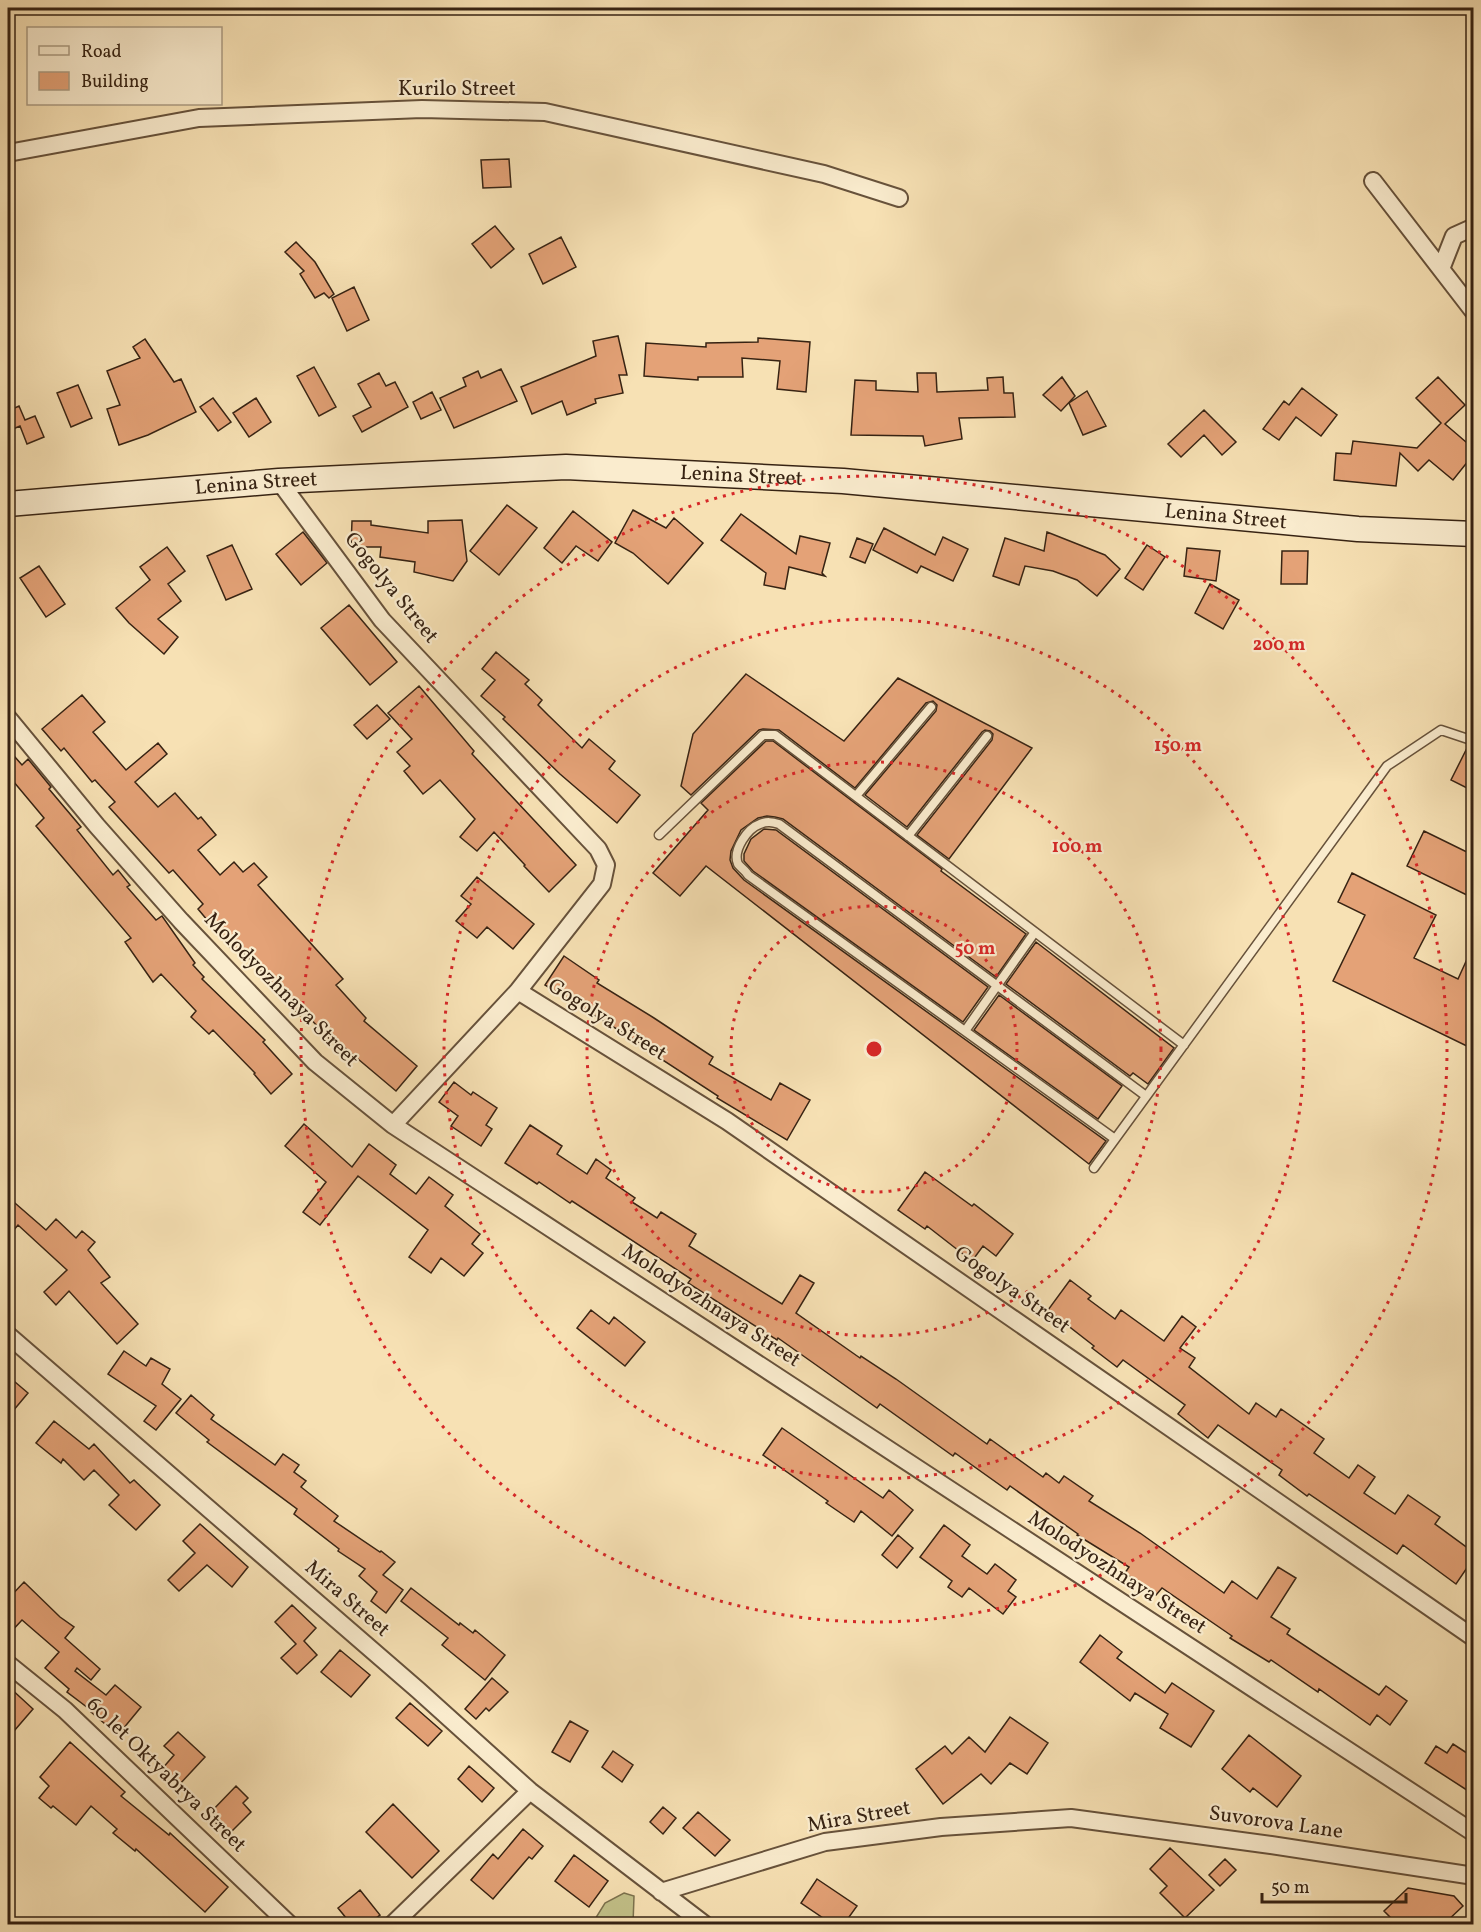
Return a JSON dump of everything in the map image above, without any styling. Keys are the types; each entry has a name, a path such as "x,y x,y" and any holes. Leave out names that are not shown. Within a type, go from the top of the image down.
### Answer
{"main road":[{"name":"Lenina Street","path":"8,504 279,481 566,467 843,481 1347,528 1473,534"}],"street":[{"name":"Kurilo Street","path":"8,153 199,118 422,109 545,112 824,174 899,198"},
{"path":"1373,181 1473,312"},
{"path":"1441,269 1454,236 1473,227"},
{"name":"Gogolya Street","path":"279,481 382,620 598,849 606,865 602,884 518,991 727,1121 1473,1638"},
{"name":"Molodyozhnaya Street","path":"8,718 96,826 181,921 315,1062 393,1125 1473,1833"},
{"path":"393,1125 518,991"},
{"name":"Mira Street","path":"8,1335 418,1690 530,1791 704,1924"},
{"name":"60 let Oktyabrya Street","path":"8,1664 65,1710 289,1924"},
{"path":"393,1924 530,1791"},
{"name":"Mira Street","path":"661,1892 825,1842 940,1827 1071,1818"},
{"name":"Suvorova Lane","path":"1071,1818 1271,1845 1473,1876"}],"lane":[{"path":"856,796 931,707"},
{"path":"1094,1168 1387,766 1441,730 1473,741"},
{"path":"659,835 763,735 775,735 1184,1045"},
{"path":"908,836 987,736"},
{"path":"1115,1139 748,874 738,864 737,853 740,842 758,824 770,822 779,824 1146,1096"},
{"path":"965,1031 1035,932"}],"shaded area":[{"path":"624,1893 634,1896 633,1924 592,1924 605,1903"}],"building":[{"path":"509,159 511,187 483,188 481,160"},
{"path":"495,226 514,249 491,268 472,244"},
{"path":"561,237 576,267 543,284 529,254"},
{"path":"296,242 315,262 334,294 329,298 324,293 315,298 300,274 304,271 285,252"},
{"path":"354,287 369,320 347,331 332,298"},
{"path":"618,336 627,375 619,375 623,393 595,399 596,403 567,415 562,401 532,414 521,387 596,356 593,341"},
{"path":"758,338 810,342 806,392 777,389 780,361 742,358 743,377 698,377 698,380 644,376 646,343 706,347 706,343 758,342"},
{"path":"145,339 174,382 181,379 196,412 148,435 119,445 107,409 120,405 107,371 140,358 133,347"},
{"path":"314,367 336,407 319,416 297,376"},
{"path":"501,369 517,401 454,428 440,398 466,386 463,378 478,371 481,378"},
{"path":"379,373 386,386 395,382 408,407 362,432 353,416 371,407 358,384"},
{"path":"917,373 936,373 937,392 988,390 987,378 1003,377 1004,393 1013,393 1015,417 959,418 962,439 925,446 923,436 851,435 855,380 876,381 876,390 918,392"},
{"path":"1062,377 1075,396 1061,411 1043,395"},
{"path":"1438,377 1465,405 1445,424 1473,448 1473,455 1453,480 1429,460 1418,471 1400,453 1396,486 1334,480 1336,453 1351,454 1353,441 1417,448 1441,423 1416,398"},
{"path":"78,385 92,418 71,427 57,393"},
{"path":"1302,388 1337,415 1321,436 1296,417 1279,440 1263,429 1284,401 1289,405"},
{"path":"1087,391 1106,426 1083,435 1069,403"},
{"path":"432,392 441,410 421,419 413,402"},
{"path":"213,398 231,422 218,431 200,407"},
{"path":"256,398 271,422 249,437 233,413"},
{"path":"19,406 25,420 35,416 44,437 27,444 20,426 8,431 8,411"},
{"path":"1204,410 1236,442 1222,455 1204,435 1181,457 1168,444"},
{"path":"507,505 537,528 499,575 470,551"},
{"path":"633,510 666,528 674,518 703,543 668,584 633,553 615,543"},
{"path":"573,511 612,542 598,561 576,546 562,563 544,548"},
{"path":"741,514 796,554 800,536 830,543 822,573 825,576 789,567 785,589 764,585 766,573 721,540"},
{"path":"462,520 467,561 453,581 414,572 415,562 380,557 381,547 351,547 352,521 371,521 371,525 428,533 428,521"},
{"path":"884,528 935,555 943,537 968,549 953,581 921,566 917,573 873,550"},
{"path":"303,532 327,563 301,585 276,554"},
{"path":"1047,532 1105,555 1120,569 1097,596 1077,580 1053,571 1025,566 1019,585 993,576 1005,538 1044,551"},
{"path":"857,538 873,544 865,563 850,557"},
{"path":"232,545 252,589 226,600 207,556"},
{"path":"1147,545 1165,557 1143,590 1125,578"},
{"path":"167,547 185,571 168,584 181,601 158,619 178,637 164,654 129,623 116,608 150,580 140,567"},
{"path":"1187,548 1220,551 1216,581 1184,576"},
{"path":"1282,551 1308,551 1307,584 1281,584"},
{"path":"39,566 65,604 46,617 20,578"},
{"path":"1210,584 1239,600 1223,629 1195,613"},
{"path":"349,605 397,662 370,685 321,628"},
{"path":"496,652 529,680 525,684 542,700 538,705 548,715 582,748 589,739 615,761 609,769 640,795 617,823 560,774 503,719 505,717 481,696 495,680 482,669"},
{"path":"746,674 844,741 898,678 1032,748 949,859 917,835 992,740 993,734 990,731 982,732 907,827 865,795 936,711 937,705 933,701 926,703 855,788 779,730 763,729 759,730 691,795 681,786 693,734"},
{"path":"419,686 474,751 472,754 576,865 549,892 494,832 477,851 460,837 475,819 440,780 423,794 404,771 410,766 397,752 412,739 388,713"},
{"path":"82,695 105,722 93,732 126,770 158,743 167,754 135,782 158,807 175,793 198,819 201,817 216,835 198,850 220,875 234,862 243,872 254,863 267,877 258,885 343,979 336,985 366,1018 364,1021 417,1066 396,1091 339,1043 336,1046 304,1012 300,1016 238,947 233,951 198,909 203,904 173,870 169,873 109,807 115,802 95,780 92,782 64,748 61,751 42,729"},
{"path":"377,705 390,719 367,739 354,725"},
{"path":"766,741 773,741 1026,934 996,977 783,819 775,817 758,818 741,830 731,851 730,860 733,868 744,880 1106,1141 1089,1164 706,866 680,896 653,873 708,810 701,803"},
{"path":"1468,746 1473,747 1473,791 1451,780"},
{"path":"8,749 22,765 28,759 51,787 49,789 81,827 77,830 113,875 118,870 130,885 127,887 156,920 162,916 195,963 193,965 204,977 202,979 265,1040 263,1042 292,1074 271,1094 255,1073 213,1030 209,1034 191,1017 196,1011 161,974 153,982 125,942 131,938 36,826 44,818 8,775"},
{"path":"764,829 776,830 988,987 963,1022 753,871 744,861 744,854 751,839"},
{"path":"1424,831 1473,855 1473,898 1407,866"},
{"path":"1352,873 1436,915 1414,958 1458,979 1473,946 1473,1049 1333,981 1365,915 1338,902"},
{"path":"477,877 534,924 513,949 487,927 477,938 456,921 471,904 461,896"},
{"path":"1036,942 1174,1048 1148,1084 1133,1073 1130,1076 1006,984"},
{"path":"564,956 599,980 597,983 713,1057 709,1064 771,1100 780,1083 810,1100 787,1140 717,1098 718,1096 655,1055 656,1053 545,985"},
{"path":"999,995 1122,1086 1098,1119 974,1030"},
{"path":"454,1082 471,1095 473,1092 497,1108 486,1125 492,1129 481,1146 451,1126 458,1116 439,1102"},
{"path":"304,1124 352,1167 369,1144 396,1165 390,1174 416,1194 429,1177 453,1195 445,1206 480,1234 472,1244 483,1253 464,1276 441,1258 431,1273 409,1257 428,1230 358,1176 320,1225 303,1212 326,1182 285,1146"},
{"path":"530,1125 562,1146 557,1154 587,1174 596,1159 611,1170 606,1178 635,1198 632,1202 657,1218 661,1212 696,1234 689,1246 782,1304 800,1275 814,1283 796,1313 860,1358 861,1356 896,1379 987,1444 990,1439 1043,1477 1046,1473 1059,1483 1064,1476 1093,1496 1089,1501 1140,1533 1224,1593 1232,1581 1257,1599 1278,1567 1296,1578 1271,1617 1290,1629 1287,1634 1379,1695 1386,1686 1407,1701 1390,1725 1377,1715 1370,1725 1319,1689 1318,1692 1271,1660 1269,1662 1230,1638 1232,1636 1162,1588 1156,1595 1125,1573 1129,1567 1077,1535 1010,1486 1007,1490 955,1453 953,1456 880,1404 877,1408 778,1338 777,1340 688,1283 691,1279 572,1201 570,1203 505,1163"},
{"path":"925,1172 972,1206 974,1204 1013,1234 996,1256 983,1246 972,1261 927,1226 925,1229 898,1210"},
{"path":"8,1197 46,1230 56,1219 76,1238 82,1231 95,1242 88,1250 110,1277 101,1283 138,1324 117,1344 69,1291 56,1305 44,1292 67,1270 18,1225 8,1237"},
{"path":"1070,1280 1091,1296 1088,1299 1115,1319 1121,1310 1164,1341 1182,1316 1196,1327 1180,1348 1195,1358 1189,1367 1249,1414 1256,1403 1276,1417 1281,1409 1324,1439 1314,1453 1349,1478 1358,1465 1375,1477 1364,1493 1395,1514 1408,1495 1440,1517 1435,1524 1473,1552 1473,1559 1456,1584 1403,1545 1397,1554 1309,1494 1307,1496 1279,1475 1282,1470 1218,1425 1208,1438 1178,1414 1185,1405 1123,1360 1117,1367 1092,1348 1094,1346 1048,1310"},
{"path":"591,1310 609,1324 614,1317 645,1342 625,1366 577,1328"},
{"path":"124,1351 146,1366 151,1358 170,1369 162,1384 181,1399 156,1430 144,1421 156,1406 108,1374"},
{"path":"8,1376 28,1393 8,1417"},
{"path":"191,1395 214,1415 211,1419 275,1465 283,1454 299,1465 294,1472 306,1481 301,1487 338,1516 334,1521 395,1562 383,1575 403,1590 386,1613 371,1601 377,1592 359,1576 365,1569 338,1551 339,1549 294,1514 297,1509 207,1442 209,1440 176,1413"},
{"path":"54,1421 89,1449 94,1444 130,1483 134,1480 160,1505 136,1530 109,1505 119,1495 94,1470 84,1480 63,1459 61,1463 36,1443"},
{"path":"782,1428 883,1498 889,1490 913,1510 892,1536 861,1511 854,1522 763,1455"},
{"path":"200,1524 248,1567 232,1587 207,1565 179,1591 168,1580 195,1553 183,1541"},
{"path":"944,1525 970,1545 962,1556 987,1574 995,1564 1016,1580 1008,1591 1016,1597 1003,1614 969,1588 962,1597 948,1587 952,1581 920,1557"},
{"path":"898,1535 913,1548 897,1568 882,1555"},
{"path":"24,1582 60,1617 74,1627 65,1638 100,1669 91,1680 77,1668 75,1671 106,1695 115,1685 141,1707 118,1735 67,1692 69,1689 45,1668 59,1652 22,1620 8,1635 8,1599"},
{"path":"411,1588 459,1625 460,1623 473,1633 475,1630 505,1655 485,1680 442,1645 448,1638 401,1601"},
{"path":"292,1605 316,1628 304,1641 317,1655 297,1674 281,1658 296,1644 275,1622"},
{"path":"1100,1635 1122,1652 1117,1658 1165,1693 1172,1683 1214,1711 1191,1747 1160,1728 1168,1714 1135,1693 1130,1701 1080,1662"},
{"path":"340,1650 370,1675 351,1697 321,1672"},
{"path":"492,1678 508,1692 489,1711 486,1708 476,1719 465,1709"},
{"path":"8,1686 33,1709 8,1738"},
{"path":"410,1703 442,1731 428,1746 396,1718"},
{"path":"1010,1717 1048,1743 1027,1774 1010,1763 991,1784 981,1774 943,1804 916,1769 945,1746 952,1754 969,1737 985,1752"},
{"path":"570,1721 588,1731 570,1762 552,1752"},
{"path":"178,1732 205,1757 179,1785 162,1769 174,1755 164,1746"},
{"path":"1249,1735 1301,1776 1277,1807 1253,1788 1250,1792 1222,1769"},
{"path":"70,1742 125,1792 121,1796 169,1835 170,1833 228,1887 205,1912 136,1849 135,1851 113,1833 117,1829 91,1806 76,1825 39,1798 49,1786 40,1777"},
{"path":"1453,1744 1473,1757 1473,1794 1425,1763 1436,1746 1447,1753"},
{"path":"613,1751 633,1765 622,1782 602,1767"},
{"path":"469,1766 494,1788 482,1802 458,1779"},
{"path":"236,1786 248,1798 243,1803 251,1812 228,1835 208,1815"},
{"path":"393,1804 439,1851 412,1878 366,1832"},
{"path":"663,1807 676,1818 663,1834 650,1822"},
{"path":"698,1812 730,1840 715,1856 683,1828"},
{"path":"523,1829 543,1846 532,1859 529,1857 493,1899 471,1880 493,1854 498,1859"},
{"path":"1170,1848 1214,1890 1185,1918 1160,1893 1167,1886 1150,1869"},
{"path":"574,1855 608,1881 589,1907 555,1881"},
{"path":"1225,1859 1236,1870 1220,1886 1209,1875"},
{"path":"817,1879 857,1906 844,1924 832,1924 801,1903"},
{"path":"1408,1888 1454,1896 1463,1906 1444,1924 1397,1924 1384,1911"},
{"path":"360,1890 380,1915 368,1924 351,1924 338,1908"}]}
